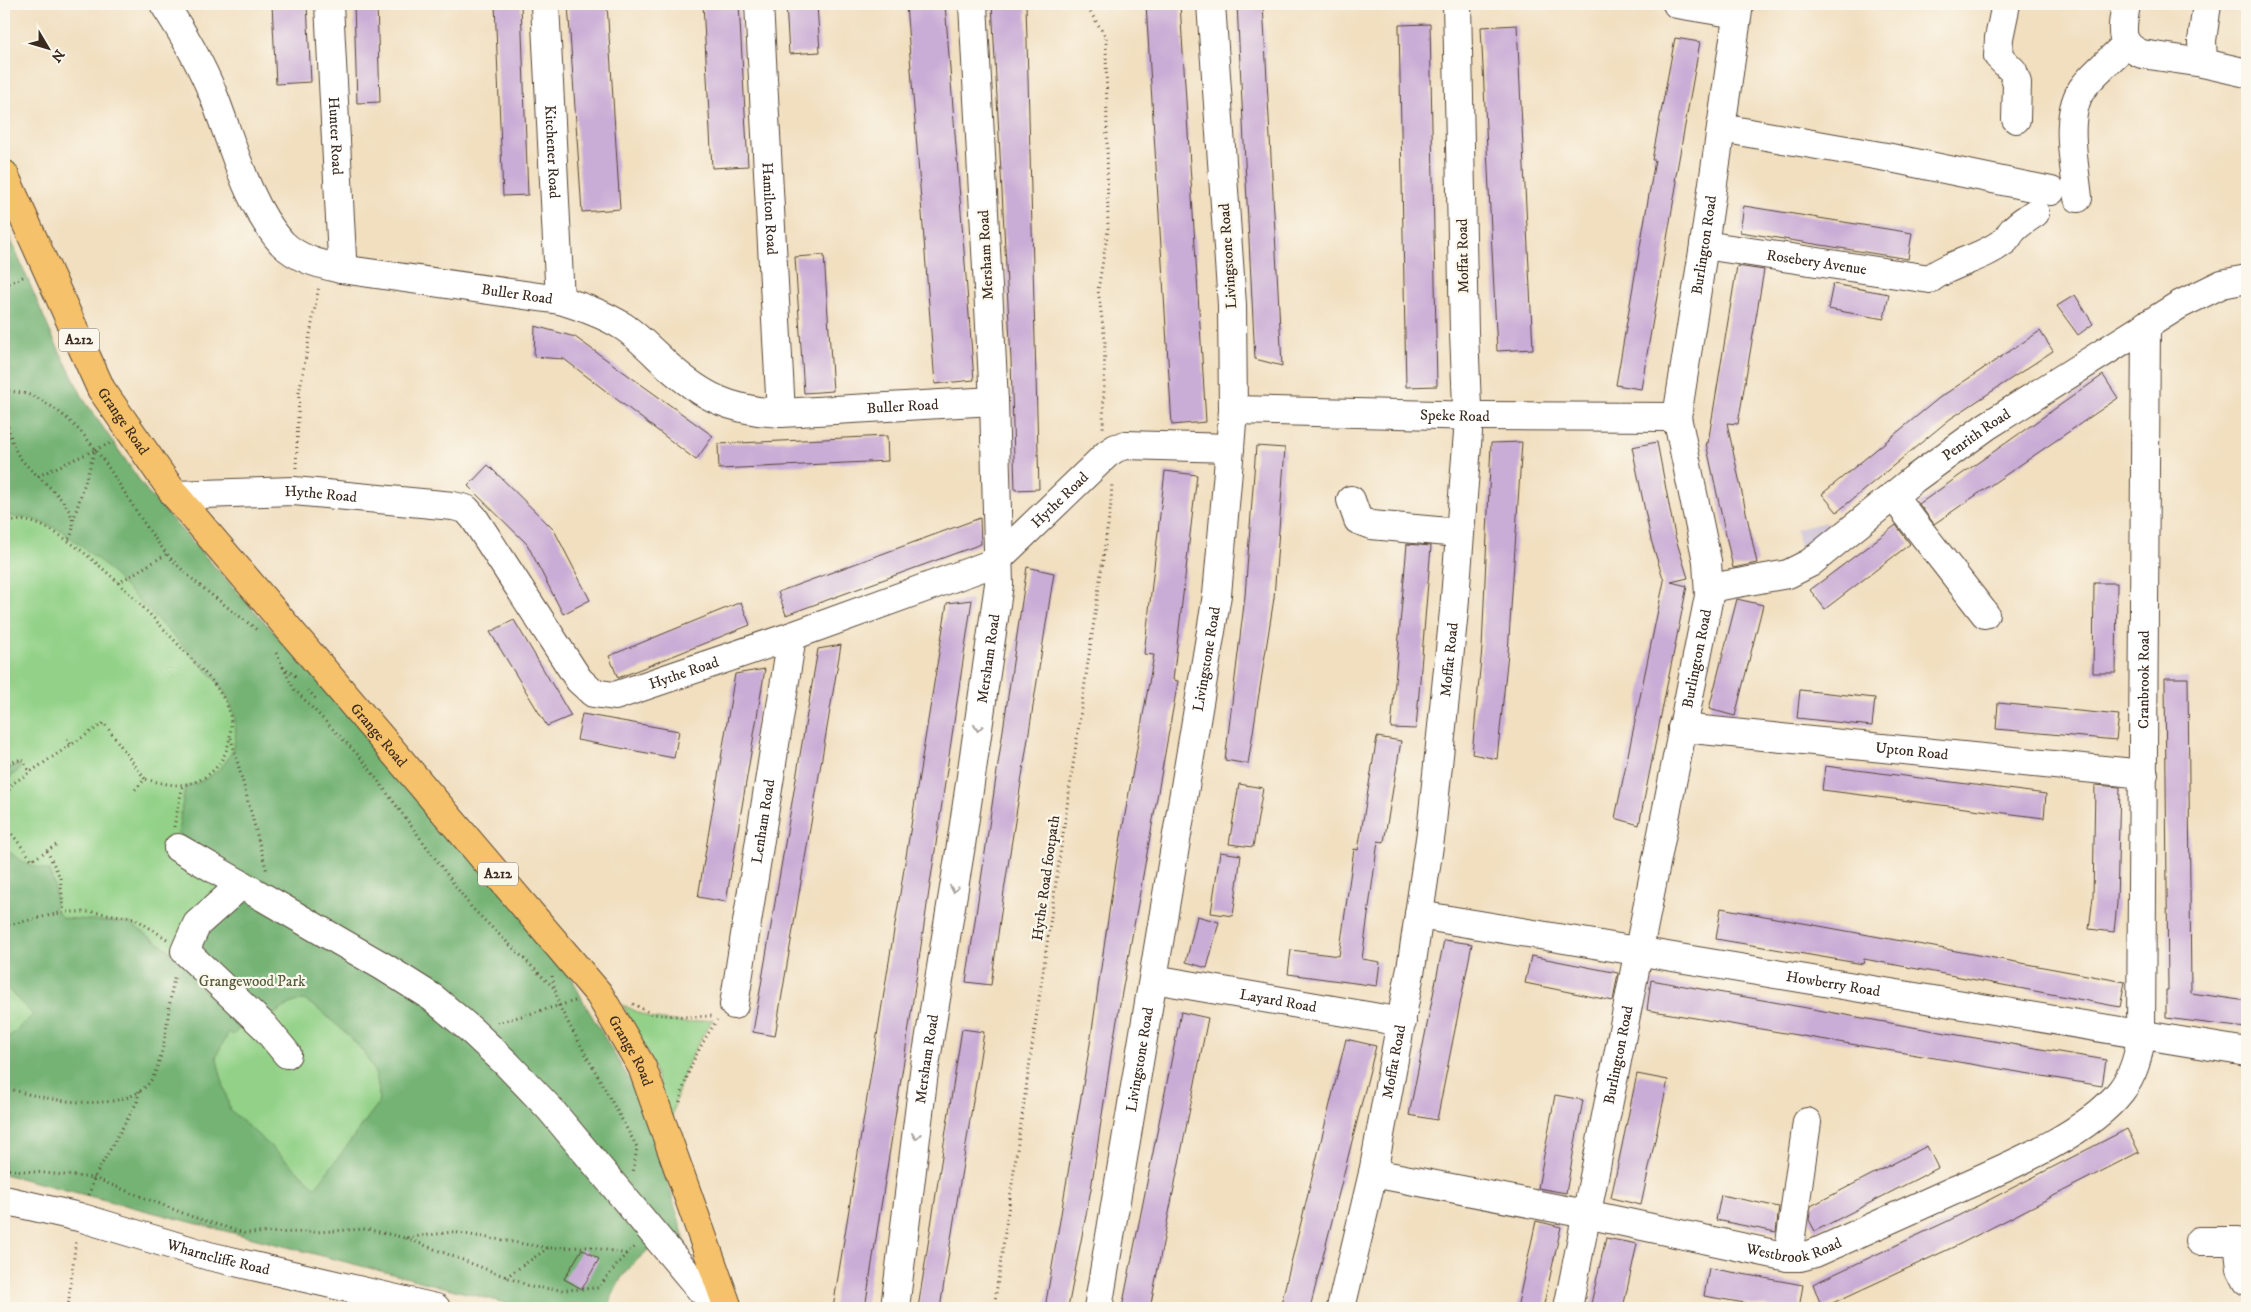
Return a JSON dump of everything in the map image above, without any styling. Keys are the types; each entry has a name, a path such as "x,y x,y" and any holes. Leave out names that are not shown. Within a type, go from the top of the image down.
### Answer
{"main road":[{"name":"Grange Road","path":"4,174 101,389 175,495 599,994 642,1067 669,1138 728,1308"}],"street":[{"name":"Buller Road","path":"164,4 198,59 243,175 263,215 283,244 299,256 332,267 560,300 606,316 625,328 667,365 712,398 732,407 756,412 781,413 994,402"},
{"name":"Hunter Road","path":"329,4 342,258 332,267"},
{"name":"Kitchener Road","path":"544,4 560,300"},
{"name":"Hamilton Road","path":"759,4 781,413"},
{"name":"Mersham Road","path":"895,1308 924,1072 999,584 994,402 973,4"},
{"name":"Livingstone Road","path":"1098,1308 1217,595 1230,448 1233,410 1232,305 1211,4"},
{"name":"Moffat Road","path":"1341,1308 1373,1173 1402,1022 1442,729 1454,611 1459,533 1468,444 1457,4"},
{"path":"1677,4 1738,9"},
{"path":"2006,4 1999,38 1998,56 2013,71 2017,83 2016,118"},
{"path":"2126,4 2122,34 2126,44 2133,51 2203,63 2247,74"},
{"path":"2203,63 2202,41 2207,4"},
{"name":"Burlington Road","path":"1568,1308 1710,588 1707,561 1677,417 1738,9"},
{"path":"2078,198 2072,120 2076,101 2086,84 2126,44"},
{"path":"1721,128 1886,157 2051,191"},
{"name":"Rosebery Avenue","path":"1704,245 1930,279 1941,270 1952,268 1976,258 2005,241 2014,229 2035,213"},
{"name":"Penrith Road","path":"1710,588 1779,576 1799,569 1987,426 2146,324 2210,289 2222,284 2247,279"},
{"name":"Cranbrook Road","path":"2141,1035 2146,324"},
{"name":"Speke Road","path":"1233,410 1677,417"},
{"path":"1111,451 1126,445 1230,448"},
{"name":"Hythe Road","path":"175,495 294,491 453,506 466,509 474,518 579,680 593,693 614,696 792,636 979,569 999,558 1111,451"},
{"path":"1893,496 1984,614"},
{"path":"1351,500 1358,520 1371,525 1459,533"},
{"name":"Lenham Road","path":"734,1005 792,636"},
{"name":"Upton Road","path":"1682,728 2144,774"},
{"path":"178,848 426,994 471,1030 508,1064 550,1108 700,1289 723,1308"},
{"path":"241,885 197,924 186,951 264,1026 287,1054"},
{"name":"Howberry Road","path":"1418,914 2247,1052"},
{"name":"Layard Road","path":"1154,979 1402,1022"},
{"name":"Westbrook Road","path":"1373,1173 1586,1214 1788,1257 1800,1257 1816,1253 1979,1179 2077,1129 2121,1091 2135,1062 2141,1035"},
{"path":"1788,1257 1807,1122"},
{"name":"Wharncliffe Road","path":"4,1200 79,1217 210,1256 436,1308"},
{"path":"2199,1241 2238,1241 2241,1269 2247,1281"}],"path":[{"name":"Hythe Road footpath","path":"994,1308 1111,504 1113,461 1102,430 1105,341 1098,290 1108,230 1106,37 1085,4"},
{"path":"1335,4 1383,4"},
{"path":"294,491 299,393 332,267"},
{"path":"4,286 27,275"},
{"path":"4,390 36,397 71,422 96,450"},
{"path":"4,412 17,453 68,508 73,521"},
{"path":"38,476 96,450"},
{"path":"68,540 73,533 73,521 96,450"},
{"path":"4,525 16,520 27,521 68,540 118,583 212,681 230,714 230,738 276,906"},
{"path":"118,583 167,554"},
{"path":"283,666 293,688 362,759 471,906 555,989"},
{"path":"4,808 4,801 12,784 104,723 145,779 166,784 183,784 197,780 215,770 223,760 230,738"},
{"path":"67,739 71,744"},
{"path":"4,765 22,759 29,771"},
{"path":"133,792 145,779"},
{"path":"178,848 172,837 183,784"},
{"path":"4,816 8,829 32,860 56,846"},
{"path":"47,851 60,877 64,912"},
{"path":"4,926 64,912 94,912 134,918 186,951 178,963 174,978 166,1032 160,1056 153,1077 140,1091 126,1098 108,1101 57,1100 29,1095 4,1087"},
{"path":"471,1030 599,994 621,997 652,1014 688,1017 720,1015 703,1041 684,1084 675,1129 669,1138"},
{"path":"559,1006 637,1147 628,1201"},
{"path":"88,1196 94,1178 137,1102 140,1091"},
{"path":"4,1169 94,1178 193,1217 244,1233 366,1229 405,1238 532,1287 563,1290 598,1288 626,1254 655,1233"},
{"path":"405,1238 454,1232 548,1248 591,1247 626,1254"},
{"path":"506,1277 548,1248"},
{"path":"68,1308 74,1258"}],"shaded area":[{"path":"1827,522 1829,527 1800,548 1796,529"}],"green space":[{"name":"Grangewood Park","path":"4,224 51,334 84,400 148,493 542,929 567,969 582,999 655,1244 632,1265 620,1280 615,1288 609,1308 525,1308 4,1174"},
{"name":"Grangewood Park","path":"4,224 51,334 84,400 148,493 542,929 567,969 582,999 646,1108 693,1268 655,1244 626,1272 616,1288 609,1308 525,1308 4,1174 4,1041 33,1015 4,985 4,851 6,850 27,864 49,871 55,890 54,909 63,918 130,923 175,954 199,943 205,927 237,901 210,858 178,833 185,787 209,777 226,762 232,752 236,729 233,710 224,692 216,680 101,562 61,530 27,517 13,517 4,513","holes":["304,1000 334,1022 355,1042 374,1070 379,1092 378,1104 316,1187 230,1110 216,1056 229,1032 233,1035 242,1026 254,1036 264,1024 289,1004"]},
{"path":"19,764 20,769 7,780 4,788 4,770"},
{"path":"623,1005 650,1018 686,1023 713,1019 686,1068 671,1121 652,1062"}],"building":[{"path":"272,4 307,4 311,82 276,84"},
{"path":"354,4 377,4 380,102 357,103"},
{"path":"495,4 521,4 528,195 503,196"},
{"path":"568,4 607,4 620,209 582,212"},
{"path":"703,4 739,4 748,166 712,168"},
{"path":"786,4 817,4 820,52 789,54"},
{"path":"906,4 945,4 974,380 935,384"},
{"path":"992,4 1026,4 1039,489 1015,490 1011,360"},
{"path":"1146,4 1180,4 1206,422 1172,425"},
{"path":"1237,4 1263,4 1282,366 1255,359"},
{"path":"1430,24 1437,386 1406,387 1399,25"},
{"path":"1517,25 1533,349 1497,351 1481,27"},
{"path":"1675,38 1700,42 1641,389 1616,385 1655,160 1652,160"},
{"path":"1744,206 1912,233 1908,259 1740,232"},
{"path":"824,255 833,391 804,393 795,257"},
{"path":"1737,266 1764,270 1738,424 1727,423 1757,563 1733,568 1706,443 1708,443"},
{"path":"1833,284 1889,294 1884,319 1828,309"},
{"path":"2075,295 2093,324 2078,335 2057,306"},
{"path":"535,326 575,337 713,436 696,460 564,359 534,357"},
{"path":"2040,331 2053,351 1950,419 1837,512 1822,494 1939,398"},
{"path":"2103,375 2118,398 1934,524 1919,504"},
{"path":"887,436 888,461 719,469 718,444"},
{"path":"1522,442 1508,653 1497,759 1472,754 1482,648 1491,443"},
{"path":"1657,442 1675,536 1688,578 1671,582 1687,586 1639,825 1615,818 1664,581 1651,540 1632,447"},
{"path":"1256,446 1285,448 1274,598 1248,764 1225,760 1245,596"},
{"path":"488,465 554,530 590,600 563,614 527,544 468,486"},
{"path":"1165,471 1197,475 1173,680 1178,681 1112,1048 1091,1189 1068,1308 1045,1308 1090,1044 1116,864 1154,655 1144,654"},
{"path":"980,518 981,544 786,615 778,592"},
{"path":"1896,525 1910,544 1825,609 1810,590"},
{"path":"1407,544 1431,546 1416,729 1391,728"},
{"path":"1027,567 1054,573 991,985 966,982"},
{"path":"2094,583 2117,583 2116,673 2093,673"},
{"path":"1737,599 1763,605 1735,716 1709,709"},
{"path":"972,600 905,1054 865,1308 833,1308 947,603"},
{"path":"741,602 750,625 618,678 609,656"},
{"path":"514,620 571,716 547,726 490,632"},
{"path":"841,645 775,1036 753,1032 818,649"},
{"path":"765,669 726,902 698,897 735,674"},
{"path":"2165,678 2188,678 2191,993 2247,1001 2246,1028 2166,1018 2166,990 2168,990"},
{"path":"1800,690 1875,698 1872,726 1797,718"},
{"path":"1998,703 2119,715 2116,740 1996,729"},
{"path":"582,714 679,731 674,758 577,740"},
{"path":"1377,737 1401,741 1384,842 1378,841 1362,959 1380,962 1377,986 1288,974 1291,950 1339,956 1354,849 1358,850"},
{"path":"1825,766 2046,794 2044,818 1822,790"},
{"path":"1239,784 1263,788 1253,847 1229,844"},
{"path":"2095,785 2120,787 2117,903 2114,932 2089,929 2093,897"},
{"path":"1220,852 1241,855 1233,916 1211,913"},
{"path":"1721,908 2125,982 2120,1007 1864,959 1863,964 1716,939"},
{"path":"1197,916 1219,922 1207,968 1186,962"},
{"path":"1444,940 1472,944 1437,1120 1409,1115"},
{"path":"1531,956 1618,973 1613,1001 1525,983"},
{"path":"1651,980 2106,1060 2102,1086 1647,1010"},
{"path":"1181,1012 1208,1018 1150,1308 1122,1308"},
{"path":"962,1029 984,1032 940,1308 918,1308"},
{"path":"1346,1039 1376,1046 1310,1308 1280,1308"},
{"path":"1637,1074 1668,1080 1641,1205 1611,1198"},
{"path":"1555,1095 1583,1100 1566,1193 1538,1188"},
{"path":"2127,1129 2139,1152 1960,1244 1822,1308 1813,1284 1948,1221"},
{"path":"1927,1146 1938,1168 1815,1231 1809,1220 1811,1206"},
{"path":"1721,1195 1779,1207 1776,1232 1716,1220"},
{"path":"1536,1221 1561,1227 1543,1308 1517,1308"},
{"path":"1606,1238 1637,1244 1623,1308 1590,1308"},
{"path":"582,1249 599,1259 582,1289 564,1279"},
{"path":"1709,1268 1803,1285 1799,1308 1774,1308 1704,1296"}]}
